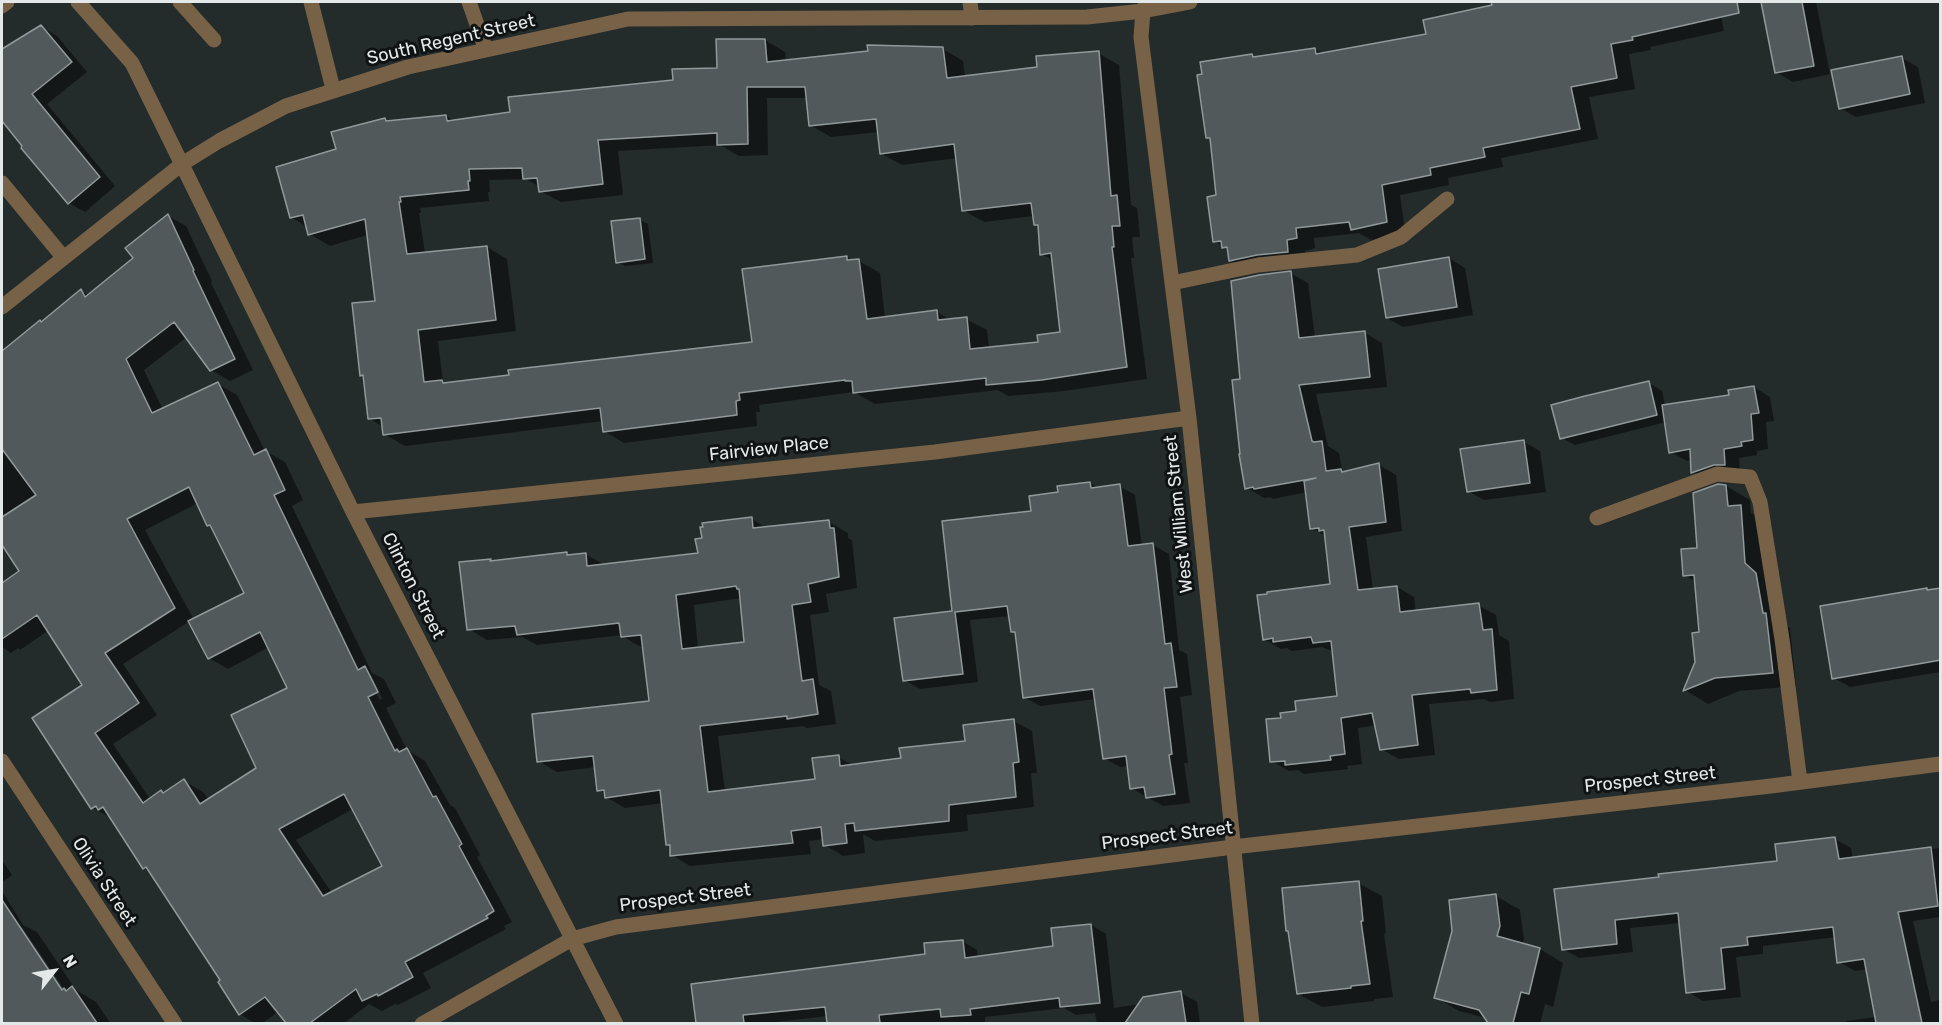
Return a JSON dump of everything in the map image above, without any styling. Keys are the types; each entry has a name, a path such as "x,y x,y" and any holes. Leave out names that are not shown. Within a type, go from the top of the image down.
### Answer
{"street":[{"path":"2,6 7,2"},
{"name":"Clinton Street","path":"78,2 132,63 353,512 616,1023"},
{"path":"180,2 214,40"},
{"path":"311,2 333,89"},
{"path":"469,2 486,50"},
{"path":"970,2 972,18"},
{"name":"South Regent Street","path":"2,307 182,164 219,141 286,105 408,67 628,19 1087,17 1144,6 1190,2"},
{"name":"West William Street","path":"1144,6 1142,37 1189,418 1252,1023"},
{"path":"2,183 63,257"},
{"path":"1172,283 1258,265 1357,255 1401,237 1447,199"},
{"name":"Fairview Place","path":"353,512 935,452 1189,418"},
{"path":"1597,518 1717,474 1750,477 1760,502 1781,627 1800,782"},
{"name":"Olivia Street","path":"2,761 175,1023"},
{"name":"Prospect Street","path":"422,1023 572,939 616,927 1233,847 1941,764"}],"building":[{"path":"1491,2 1737,2 1739,13 1632,37 1633,40 1611,44 1617,78 1571,87 1580,129 1483,148 1485,157 1430,168 1431,175 1382,185 1387,222 1351,230 1349,222 1296,228 1297,238 1287,240 1288,252 1229,261 1227,247 1222,248 1221,241 1213,242 1207,197 1216,195 1210,138 1206,138 1197,75 1202,74 1200,62 1315,48 1316,54 1426,34 1423,20 1492,5"},
{"path":"1761,2 1802,2 1814,66 1775,73"},
{"path":"41,25 72,62 32,94 100,177 68,204 21,148 22,146 2,121 2,49"},
{"path":"716,39 765,39 767,62 868,51 867,45 943,47 947,78 1037,67 1036,56 1099,51 1111,196 1117,195 1120,226 1112,226 1114,247 1112,247 1127,367 1042,380 986,385 986,378 853,393 852,381 845,380 739,393 740,400 736,401 737,415 603,432 600,408 383,435 381,418 368,419 363,375 360,376 352,303 375,301 365,219 308,235 303,215 290,218 276,167 336,149 331,132 385,118 386,121 446,115 447,121 510,112 508,97 673,80 672,69 717,68","holes":["747,87 805,87 809,126 876,119 880,154 954,144 962,211 1031,203 1034,225 1038,225 1040,255 1051,253 1060,332 1037,335 1038,342 970,349 967,317 938,320 937,310 867,319 859,259 847,260 847,256 742,269 752,342 508,370 509,375 443,383 442,380 424,382 418,330 496,320 487,246 407,254 400,197 469,190 469,169 522,168 523,179 537,178 539,192 603,184 598,140 717,133 717,145 748,144"]},
{"path":"1902,56 1910,94 1839,109 1831,70"},
{"path":"168,214 235,359 210,371 174,322 126,359 152,413 218,382 254,455 266,449 285,490 274,495 358,670 365,666 378,692 368,697 395,751 397,749 399,752 407,748 433,797 436,796 462,844 459,846 494,911 486,916 488,918 405,962 413,977 378,996 377,994 362,1001 356,989 310,1023 286,1023 265,997 239,1015 218,982 220,980 146,867 143,869 103,807 98,810 96,806 91,809 32,718 82,685 37,615 2,639 2,583 19,571 2,545 2,517 36,495 2,449 2,351 81,289 85,297 133,258 125,248","holes":["189,487 207,526 210,525 244,593 188,621 208,659 260,632 287,688 231,715 256,768 200,804 184,779 163,793 161,790 143,803 95,733 139,703 105,653 175,608 127,519","344,794 382,866 323,896 279,829"]},
{"path":"640,218 645,259 616,263 611,221"},
{"path":"1449,257 1457,307 1386,318 1378,269"},
{"path":"1291,271 1299,338 1365,331 1370,377 1299,385 1312,441 1322,441 1326,471 1341,469 1342,472 1379,463 1386,522 1349,527 1358,590 1397,586 1400,612 1479,603 1483,630 1492,629 1497,690 1471,693 1470,689 1412,695 1418,745 1380,750 1372,713 1341,718 1345,754 1330,756 1331,760 1285,765 1285,761 1270,762 1266,719 1281,718 1280,713 1296,711 1295,701 1337,696 1331,641 1313,643 1311,637 1273,642 1273,638 1263,640 1257,595 1330,584 1324,530 1310,529 1304,481 1316,478 1245,489 1239,454 1232,380 1240,379 1231,281"},
{"path":"1649,381 1657,415 1560,439 1551,405"},
{"path":"1754,386 1759,413 1751,414 1753,440 1741,442 1742,446 1724,449 1725,465 1714,465 1691,473 1690,449 1669,453 1662,405 1729,395 1728,390"},
{"path":"1524,440 1530,483 1467,492 1460,449"},
{"path":"1090,482 1091,488 1120,484 1128,546 1153,543 1165,644 1171,643 1177,687 1164,688 1172,754 1169,755 1175,794 1146,798 1144,787 1130,789 1126,756 1103,759 1093,689 1023,698 1015,632 1011,632 1007,606 955,612 963,674 903,681 894,618 952,611 942,521 1031,511 1029,496 1058,492 1057,486"},
{"path":"1718,484 1726,485 1728,506 1741,505 1745,563 1756,573 1763,613 1766,613 1773,673 1715,678 1683,691 1695,662 1692,633 1699,632 1694,575 1683,576 1681,549 1697,548 1693,493"},
{"path":"752,517 753,528 829,520 830,528 834,528 839,577 808,584 811,602 792,605 802,681 813,679 818,714 787,719 787,716 700,726 708,792 815,779 812,758 839,755 840,766 901,758 899,748 965,741 963,725 1014,719 1019,762 1013,763 1016,797 949,805 949,821 855,831 854,823 845,824 847,843 823,846 821,827 791,831 793,843 670,856 670,845 666,845 660,790 605,798 604,790 597,791 593,756 537,762 532,714 649,701 641,635 621,637 619,623 517,635 515,626 467,630 459,562 491,559 490,561 567,552 567,555 586,553 587,566 698,553 695,539 702,538 700,527 703,527 702,523","holes":["736,586 739,589 744,642 682,649 676,595"]},
{"path":"1927,588 1927,590 1941,588 1941,660 1832,679 1820,606"},
{"path":"1835,837 1839,859 1931,847 1938,906 1898,912 1922,1023 1876,1023 1864,959 1837,963 1833,927 1747,937 1748,945 1721,948 1725,989 1686,993 1678,913 1615,920 1617,944 1562,950 1554,889 1659,877 1658,874 1777,861 1775,844"},
{"path":"1359,881 1363,921 1361,921 1370,984 1297,994 1288,931 1286,931 1282,888"},
{"path":"1496,894 1500,926 1497,936 1540,948 1529,994 1521,992 1513,1023 1488,1023 1479,1010 1434,998 1452,931 1449,900"},
{"path":"2,900 62,990 64,988 66,991 72,986 97,1023 2,1023"},
{"path":"1091,924 1100,1003 1060,1007 1059,998 970,1009 971,1015 941,1017 940,1009 879,1015 880,1023 827,1023 825,1007 743,1015 744,1023 696,1023 691,984 925,954 924,943 963,940 965,958 1053,946 1051,928"},
{"path":"1181,991 1186,1023 1125,1023 1143,997"}]}
